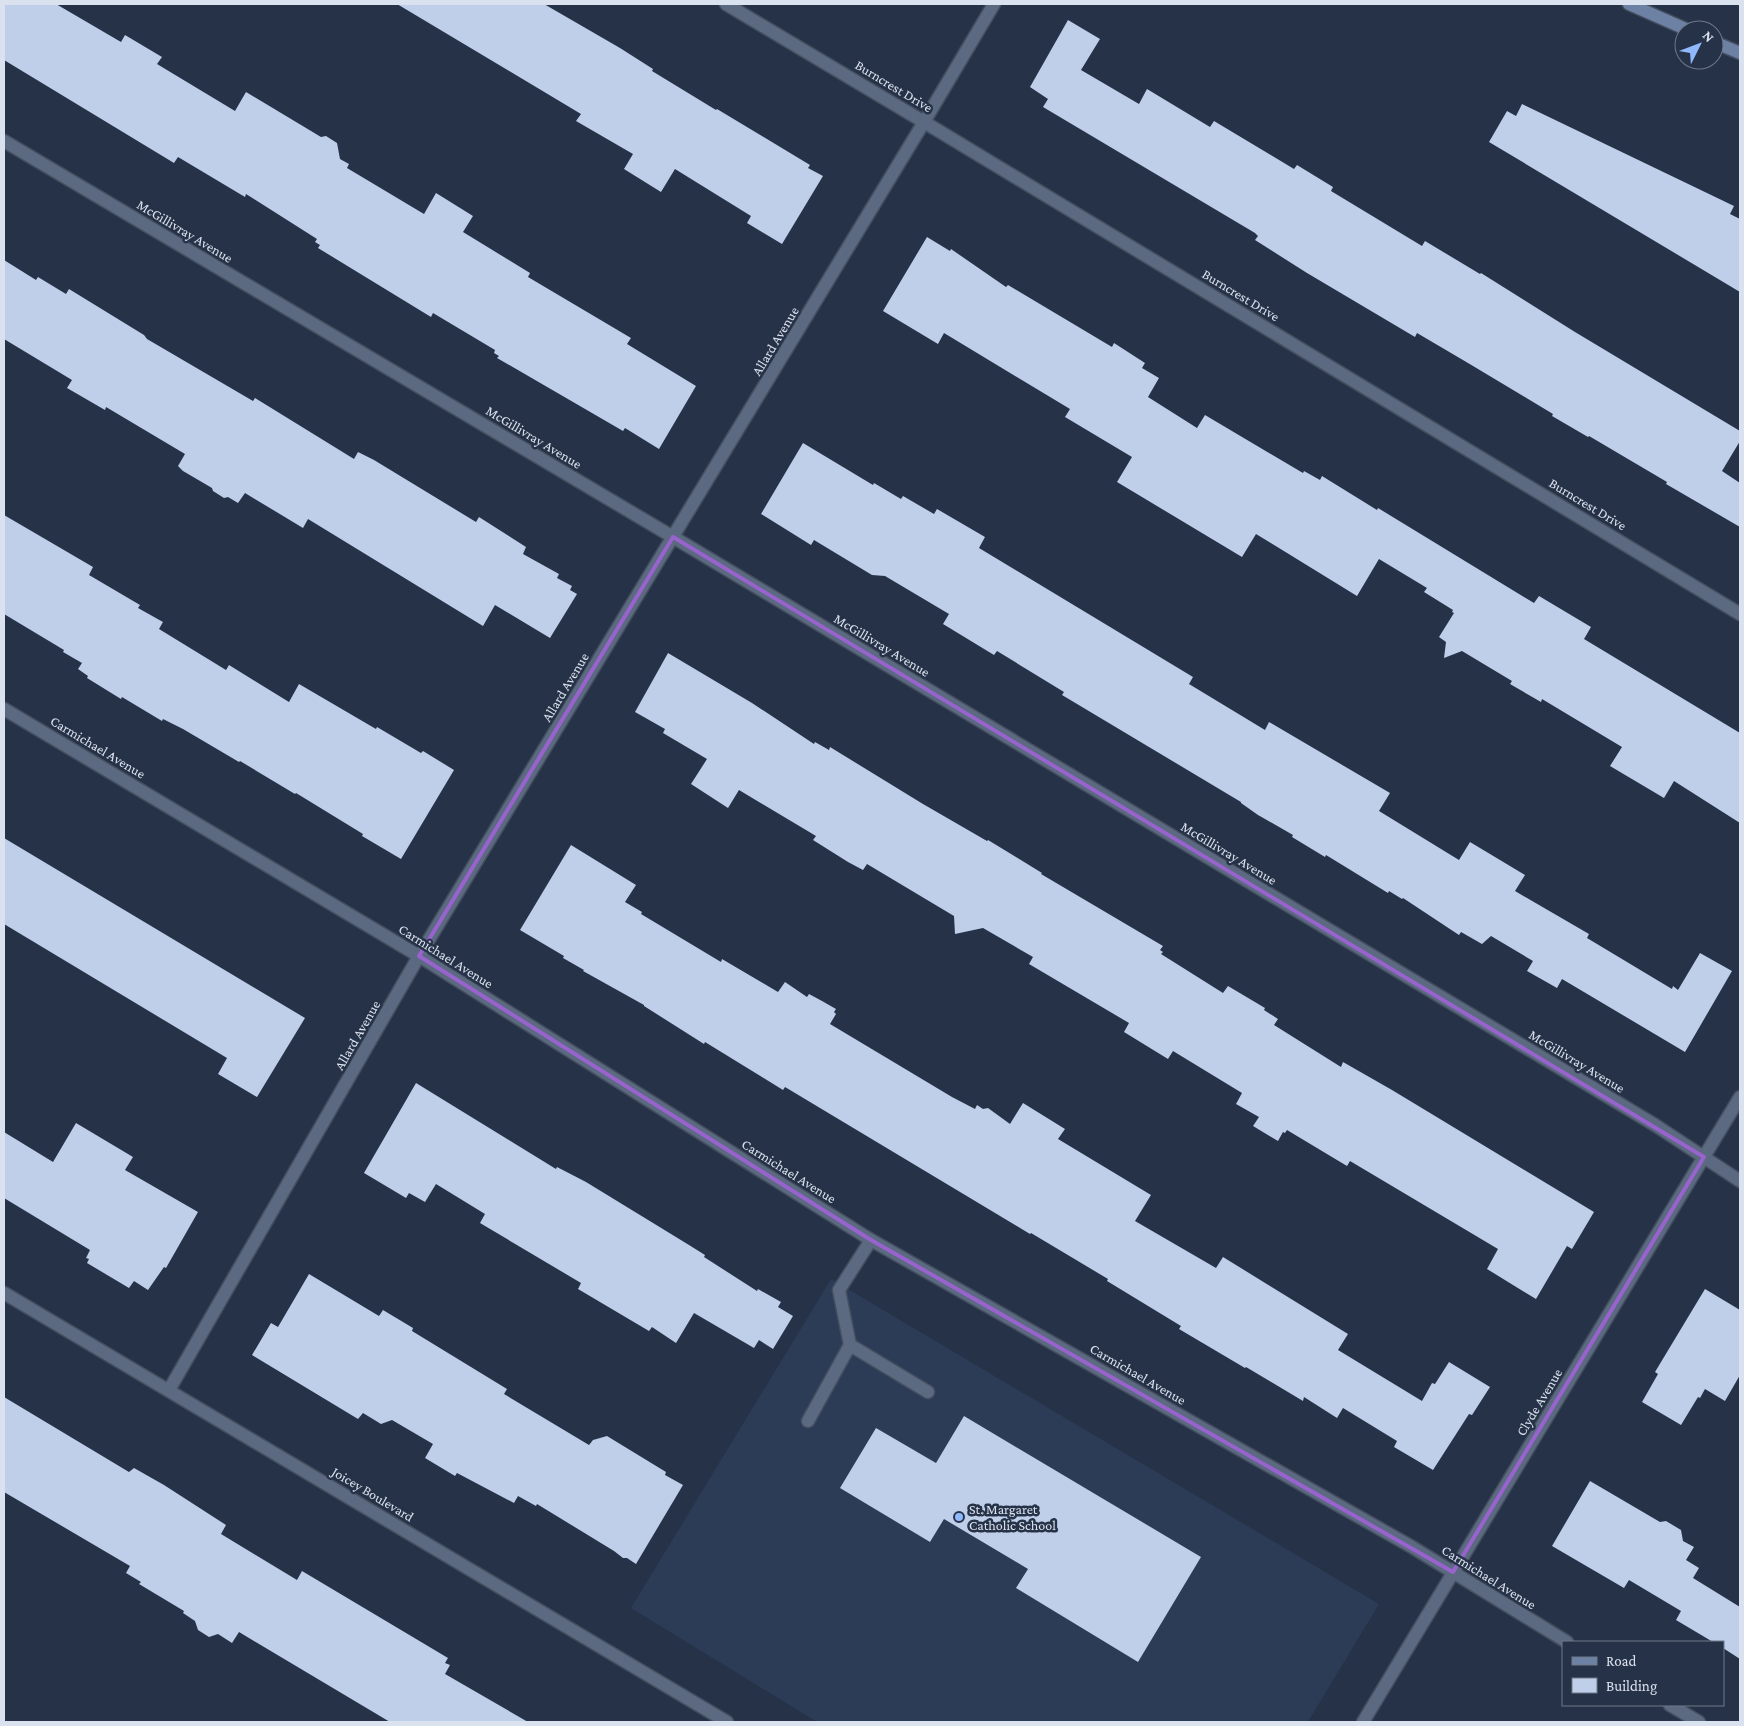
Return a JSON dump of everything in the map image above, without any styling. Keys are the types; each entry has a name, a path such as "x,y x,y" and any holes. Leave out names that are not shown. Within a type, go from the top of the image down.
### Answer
{"main road":[{"path":"1629,4 1674,24"},
{"path":"1724,46 1740,53"}],"street":[{"name":"Burncrest Drive","path":"726,4 1740,614"},
{"name":"Allard Avenue","path":"169,1390 419,956 674,537 994,4"},
{"name":"McGillivray Avenue","path":"4,141 674,537 1655,1125 1740,1181"},
{"name":"Carmichael Avenue","path":"4,708 419,956 871,1240 1404,1542 1565,1641"},
{"name":"Clyde Avenue","path":"1363,1722 1740,1097"},
{"path":"808,1421 850,1345 839,1290 871,1240"},
{"name":"Joicey Boulevard","path":"4,1293 727,1722"},
{"path":"850,1345 928,1392"},
{"path":"1672,1706 1699,1722"}],"highlighted area":[{"path":"673,537 1704,1157 1453,1572 871,1240 419,956"}],"shaded area":[{"name":"St. Margaret Catholic School","path":"831,1279 1379,1604 1308,1722 817,1722 631,1608"}],"building":[{"path":"4,4 56,4 121,42 125,35 162,57 157,64 235,111 246,92 321,137 326,136 337,143 340,159 349,164 347,168 424,214 436,193 473,216 463,232 530,273 528,277 631,338 627,344 696,386 659,449 625,428 623,431 497,358 499,356 494,353 495,350 433,313 431,317 318,248 320,245 315,242 317,239 246,194 245,197 178,157 174,163 4,60"},
{"path":"397,4 544,4 620,48 653,69 652,71 810,165 808,168 823,176 782,244 747,223 751,216 675,169 661,192 624,169 633,154 576,121 581,114"},
{"path":"1068,20 1100,39 1081,70 1139,104 1147,89 1210,127 1214,121 1294,169 1297,165 1333,187 1331,191 1422,246 1425,241 1481,273 1740,431 1740,441 1722,471 1740,483 1740,527 1666,484 1667,482 1552,416 1553,414 1417,333 1415,337 1307,273 1255,240 1258,236 1255,233 1043,107 1048,99 1030,87"},
{"path":"1522,104 1734,206 1730,214 1740,219 1740,292 1489,142 1507,111 1516,116"},
{"path":"927,237 950,251 951,249 1006,287 1008,285 1112,347 1114,343 1145,363 1142,368 1159,378 1148,397 1197,428 1205,415 1303,473 1304,471 1320,480 1322,476 1377,510 1378,508 1534,603 1539,596 1591,627 1584,639 1740,733 1740,823 1674,781 1664,798 1610,766 1622,747 1542,699 1541,702 1510,684 1512,681 1462,651 1444,658 1446,642 1439,637 1454,613 1452,612 1453,610 1424,592 1427,588 1379,559 1357,596 1256,534 1242,557 1117,482 1132,457 1065,417 1070,409 944,333 938,344 883,311"},
{"path":"4,260 36,280 38,277 66,294 69,289 144,335 147,339 253,401 255,398 354,459 358,452 374,460 476,522 479,517 526,547 523,554 559,574 557,578 572,586 570,590 577,594 550,638 495,605 483,626 308,519 303,528 245,493 238,503 228,497 224,498 213,491 212,488 183,471 178,466 185,454 106,407 105,410 67,388 72,380 4,339"},
{"path":"803,443 873,485 874,483 901,499 903,496 934,514 937,509 985,537 979,548 1193,677 1189,684 1265,730 1269,722 1390,793 1379,811 1459,860 1470,842 1525,875 1515,891 1589,934 1587,938 1672,989 1673,986 1678,990 1700,953 1732,971 1685,1052 1562,979 1557,988 1527,971 1533,961 1491,936 1482,944 1461,932 1459,935 1403,898 1389,891 1388,893 1326,855 1325,857 1292,837 1293,835 1258,815 1241,802 1062,695 1064,692 997,651 994,655 943,624 949,614 885,576 872,575 814,540 811,545 761,514"},
{"path":"4,515 93,567 89,575 140,605 138,608 163,622 159,629 226,670 229,665 289,702 299,684 376,729 377,727 421,753 423,751 454,770 401,859 296,793 240,761 183,729 163,719 162,721 122,697 121,699 87,678 88,676 78,669 82,663 4,614"},
{"path":"668,653 752,703 814,744 815,742 829,750 830,747 1163,946 1160,950 1163,952 1161,954 1223,993 1228,986 1265,1008 1264,1010 1278,1019 1274,1025 1341,1067 1343,1062 1392,1090 1594,1212 1572,1249 1567,1246 1536,1299 1487,1269 1498,1249 1350,1161 1347,1166 1287,1130 1285,1133 1283,1132 1278,1141 1253,1126 1259,1117 1236,1104 1242,1093 1173,1051 1168,1059 1124,1032 1129,1023 1029,964 1033,957 983,928 955,934 954,916 867,864 863,870 848,862 813,840 816,836 739,790 728,808 691,784 707,759 663,733 665,729 635,712"},
{"path":"4,838 305,1018 257,1097 218,1074 227,1058 4,924"},
{"path":"571,845 636,885 625,902 642,912 641,914 721,962 722,959 778,992 785,982 807,997 809,994 836,1009 834,1012 836,1014 830,1024 952,1097 975,1109 977,1105 983,1109 988,1108 1010,1124 1023,1103 1065,1129 1058,1139 1151,1195 1135,1221 1216,1268 1223,1257 1348,1334 1338,1350 1422,1401 1432,1383 1435,1384 1449,1362 1490,1387 1472,1415 1469,1414 1433,1470 1394,1447 1397,1441 1343,1408 1337,1418 1304,1397 1303,1401 1245,1368 1179,1329 1181,1326 1107,1281 1108,1279 785,1087 783,1090 705,1042 704,1044 644,1005 583,971 563,958 564,956 520,930"},
{"path":"416,1083 556,1169 557,1167 586,1182 705,1255 704,1257 757,1291 758,1289 781,1302 778,1307 793,1316 773,1349 759,1340 754,1348 694,1313 676,1343 652,1327 649,1331 578,1289 581,1283 480,1223 485,1214 436,1184 425,1202 409,1193 406,1198 364,1173"},
{"path":"76,1123 133,1157 125,1170 198,1212 166,1268 164,1267 148,1290 134,1281 129,1288 87,1263 89,1259 86,1258 90,1250 4,1198 4,1132 53,1162"},
{"path":"309,1274 379,1316 383,1310 413,1328 412,1331 507,1389 504,1394 589,1445 593,1440 607,1436 666,1472 665,1475 683,1485 636,1564 627,1558 623,1558 537,1504 536,1506 518,1496 514,1503 457,1473 455,1476 425,1458 433,1444 392,1420 381,1424 363,1413 358,1419 252,1355 271,1323 278,1327"},
{"path":"1705,1289 1740,1310 1740,1375 1725,1401 1705,1389 1681,1425 1642,1402 1658,1374 1655,1372"},
{"path":"4,1397 129,1472 134,1468 164,1485 226,1525 221,1534 297,1580 302,1571 448,1658 445,1663 450,1665 445,1674 528,1722 390,1722 239,1632 232,1643 218,1634 209,1637 198,1630 195,1621 183,1613 184,1611 139,1584 141,1582 126,1573 130,1566 4,1492"},
{"path":"964,1416 1201,1557 1138,1662 1016,1588 1028,1569 944,1519 930,1542 840,1488 876,1428 936,1463"},
{"path":"1590,1481 1660,1522 1666,1521 1681,1530 1683,1541 1694,1547 1686,1560 1699,1568 1693,1578 1740,1607 1740,1659 1724,1649 1724,1641 1711,1641 1676,1620 1681,1611 1629,1580 1624,1588 1552,1546"}],"place":[{"name":"St. Margaret Catholic School","path":"959,1517"}]}
